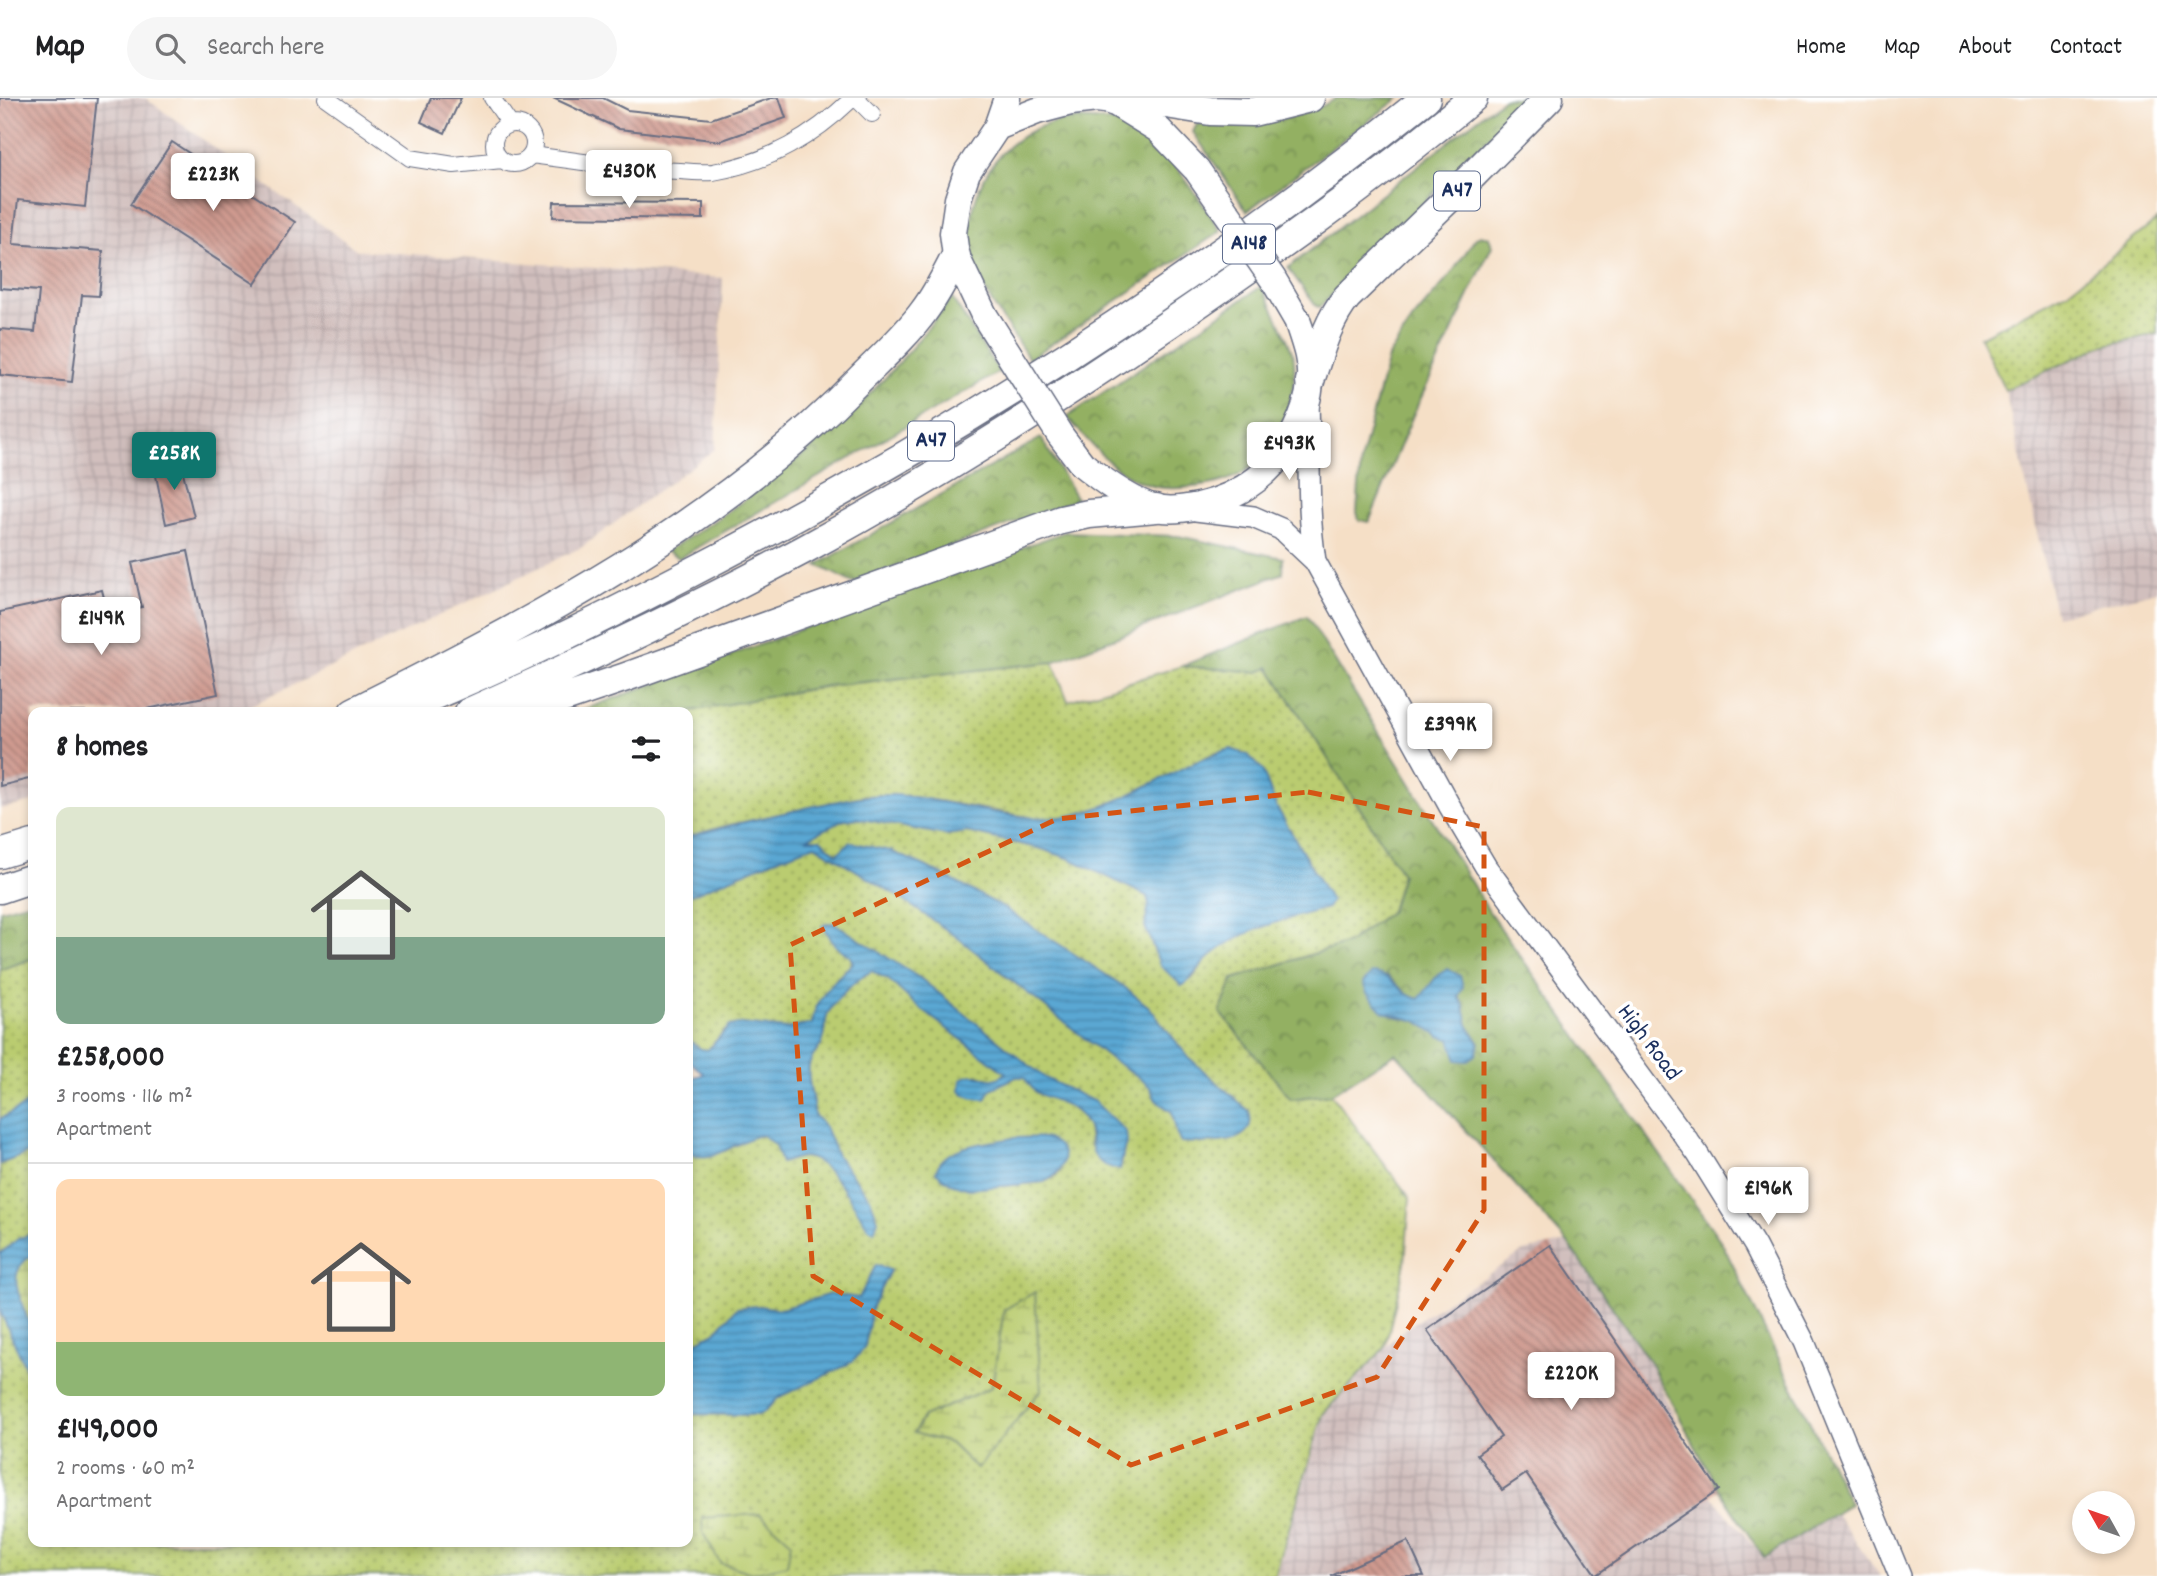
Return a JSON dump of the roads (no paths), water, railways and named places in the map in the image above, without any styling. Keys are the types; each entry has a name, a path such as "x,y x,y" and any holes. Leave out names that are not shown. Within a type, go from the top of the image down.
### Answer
{"highway":[{"path":"1102,99 1160,103 1210,111 1253,112 1310,98"},
{"name":"A47","path":"405,707 598,620 795,519 923,446 1070,355 1228,248 1347,161 1426,98"},
{"name":"A47","path":"480,707 625,641 805,549 929,478 1088,379 1245,273 1473,98"},
{"name":"A47","path":"1309,389 1328,326 1347,297 1474,176 1549,98"},
{"path":"363,707 448,664 574,594 642,554 713,506 773,460 822,417 876,363 923,313 940,288 956,256"},
{"path":"538,707 1061,520 1089,514 1156,508"},
{"path":"0,855 28,846"},
{"path":"0,889 28,880"}],"main road":[{"name":"A148","path":"1007,98 997,127 967,172 958,199 953,233 956,256 984,315 1060,435 1083,464 1105,482 1156,508 1184,509 1242,491 1265,475 1287,448 1309,389 1307,349 1297,320 1273,279 1197,170 1159,130 1102,99"},
{"path":"997,127 1037,111 1102,99"}],"street":[{"path":"326,98 411,158 454,165 502,160"},
{"path":"492,98 510,124"},
{"path":"531,155 646,171 711,172 760,159 791,147 820,128 855,98 872,114"},
{"path":"510,124 523,126 532,135 531,155 521,163 502,160 495,149 495,136 510,124"},
{"name":"High Road","path":"1309,389 1309,509 1320,570"},
{"name":"High Road","path":"1184,509 1253,517 1281,529 1320,570 1486,867 1697,1153 1755,1246 1804,1342 1900,1576"}],"water":[{"path":"1231,749 1248,755 1262,769 1276,806 1331,901 1327,908 1266,926 1238,938 1208,959 1182,986 1160,965 1145,926 1149,904 1147,896 1071,859 1042,849 967,832 946,835 857,818 840,821 806,839 820,839 837,854 850,842 890,851 925,866 999,905 1123,986 1149,1007 1188,1057 1249,1111 1250,1123 1246,1132 1228,1141 1181,1142 1172,1112 1156,1100 1150,1087 1139,1077 1111,1059 957,937 815,845 693,894 693,836 702,833 836,801 884,795 917,797 1027,817 1069,816 1111,803 1210,756"},
{"path":"834,923 921,979 1045,1078 1095,1102 1126,1132 1127,1141 1120,1170 1107,1166 1094,1155 1087,1125 1077,1112 1036,1092 1024,1077 1016,1077 991,1089 986,1099 972,1098 960,1091 961,1080 968,1076 993,1079 1006,1073 917,1006 888,979 872,971 860,978 834,1003 826,1019 823,1040 811,1060 808,1072 814,1115 825,1127 837,1156 870,1198 878,1220 874,1231 869,1228 832,1174 822,1165 803,1157 781,1163 775,1145 762,1135 717,1154 693,1154 693,1077 704,1074 693,1064 693,1043 708,1050 730,1026 742,1024 786,1029 812,1024 822,998 853,963 850,956 836,946 822,926"},
{"path":"1448,969 1460,976 1463,987 1458,997 1463,1003 1468,1025 1479,1043 1476,1055 1467,1061 1457,1060 1450,1039 1440,1036 1417,1021 1384,1012 1367,993 1363,983 1372,973 1381,975 1419,999 1438,975"},
{"path":"28,1104 28,1153 0,1164 0,1119"},
{"path":"1014,1138 1050,1140 1060,1147 1063,1159 1055,1175 1044,1182 969,1189 950,1183 936,1172 940,1163 957,1150"},
{"path":"28,1235 28,1258 23,1262 16,1280 28,1321 28,1373 0,1311 0,1254 18,1239"},
{"path":"876,1265 890,1270 872,1306 865,1346 847,1365 779,1397 758,1415 693,1414 693,1343 715,1332 737,1308 758,1306 781,1309 831,1294 859,1298"}]}
